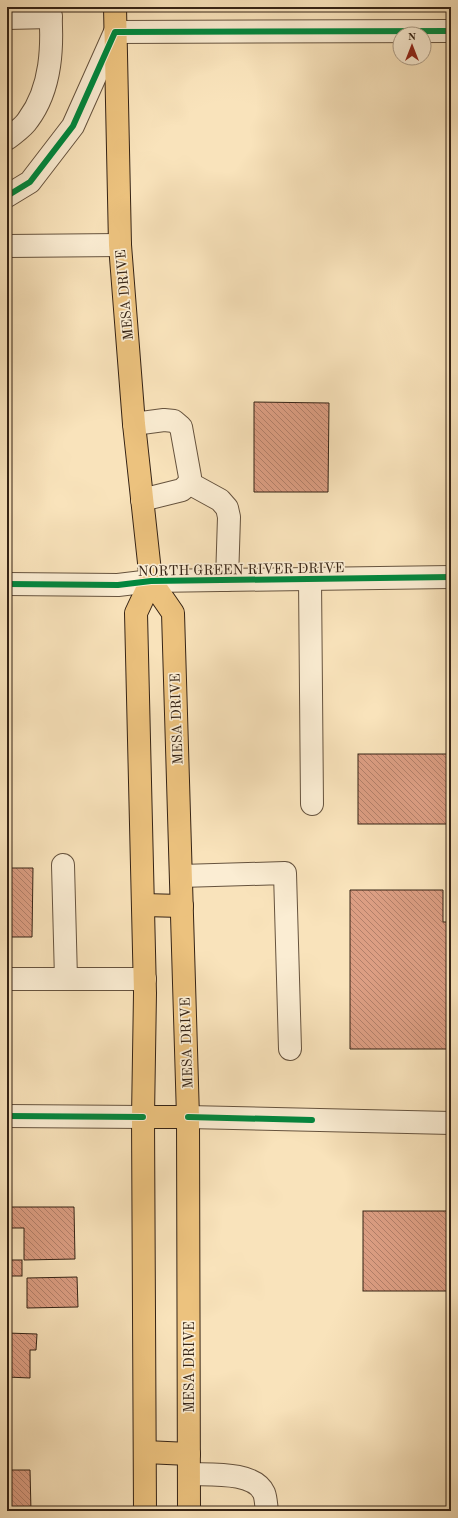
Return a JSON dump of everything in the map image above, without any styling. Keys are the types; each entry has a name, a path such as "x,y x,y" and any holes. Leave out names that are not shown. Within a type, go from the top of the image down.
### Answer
{"main road":[{"name":"MESA DRIVE","path":"115,7 120,245 134,424 151,581 173,613 188,1117 189,1511"},
{"path":"145,1511 143,1117 144,979 136,613 151,581"},
{"path":"143,905 182,906"},
{"path":"143,1117 188,1117"},
{"path":"144,1452 189,1464"}],"street":[{"path":"7,18 51,12 52,33 44,91 28,121 7,139"},
{"path":"7,196 30,182 73,126 115,32 451,31"},
{"path":"7,246 120,245"},
{"path":"134,424 164,420 174,421 181,427 190,477 189,483 182,490 142,500"},
{"path":"189,483 220,500 227,508 229,517 227,580"},
{"name":"NORTH GREEN RIVER DRIVE","path":"7,584 118,585 151,581 451,577"},
{"path":"310,579 312,804"},
{"path":"63,865 66,979"},
{"path":"181,876 285,873 290,1049"},
{"path":"7,979 144,979"},
{"path":"7,1116 143,1117"},
{"path":"188,1117 451,1124"},
{"path":"189,1464 238,1476 257,1484 264,1493 267,1511"}],"building":[{"path":"254,402 329,403 328,492 254,492"},
{"path":"358,754 451,754 451,824 358,824"},
{"path":"7,868 33,868 32,937 7,937"},
{"path":"350,890 443,890 443,922 451,922 451,1049 350,1049"},
{"path":"7,1207 74,1207 75,1259 24,1260 24,1228 7,1228"},
{"path":"363,1211 451,1211 451,1291 363,1291"},
{"path":"7,1260 22,1260 22,1276 7,1276"},
{"path":"77,1277 78,1307 27,1308 27,1278"},
{"path":"7,1333 37,1334 36,1350 30,1350 30,1378 7,1377"},
{"path":"7,1470 30,1470 31,1511 7,1511"}],"cycle path":[{"path":"7,196 30,182 73,126 115,32 451,31"},
{"path":"7,584 118,585 151,581 451,577"},
{"path":"7,1116 143,1117"},
{"path":"188,1117 312,1120"}]}
